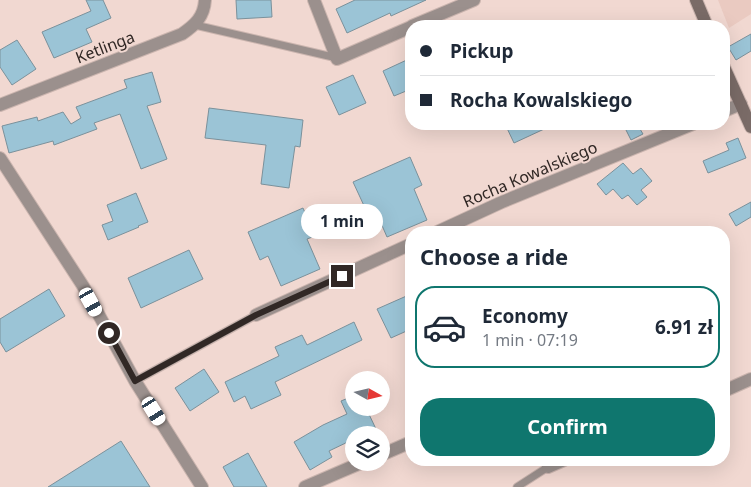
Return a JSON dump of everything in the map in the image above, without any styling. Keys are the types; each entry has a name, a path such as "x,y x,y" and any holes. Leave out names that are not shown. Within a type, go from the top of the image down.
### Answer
{"street":[{"path":"195,25 203,11 205,0"},
{"path":"314,0 337,58 405,29"},
{"path":"426,20 474,0"},
{"path":"696,0 704,20"},
{"name":"Ketlinga","path":"0,105 182,34 195,25"},
{"path":"730,80 751,127"},
{"path":"730,109 741,104"},
{"name":"Rocha Kowalskiego","path":"450,226 502,202 678,130"},
{"path":"0,158 82,286 135,381 202,487"},
{"path":"256,315 405,247"},
{"path":"730,388 751,379"},
{"path":"390,451 405,445"},
{"path":"305,487 345,470"}],"lane":[{"path":"195,25 337,58"},
{"path":"135,381 256,315"},
{"path":"517,487 548,467"}],"shaded area":[{"path":"718,0 751,0 751,14 730,27 730,20 726,20"}],"building":[{"path":"86,0 103,0 111,18 86,29 92,42 54,58 42,32 91,11"},
{"path":"236,0 271,0 272,17 237,19"},
{"path":"355,0 426,0 391,16 390,13 347,33 336,9"},
{"path":"751,34 751,51 736,60 730,50 730,46"},
{"path":"17,40 36,69 12,85 0,67 0,50"},
{"path":"405,61 405,91 394,96 383,71"},
{"path":"152,72 161,102 147,106 167,159 141,169 120,114 94,123 97,129 54,145 53,141 9,153 2,126 37,117 38,121 63,112 71,124 81,118 76,107 127,88 124,80"},
{"path":"353,75 366,103 339,115 326,87"},
{"path":"209,108 303,120 300,147 295,146 289,188 261,184 266,145 205,138"},
{"path":"508,130 542,130 514,143"},
{"path":"626,130 641,130 643,134 631,140"},
{"path":"738,138 746,158 708,173 703,161 729,150 726,143"},
{"path":"410,157 422,185 414,189 427,220 413,226 405,226 405,229 387,237 374,207 366,210 353,182"},
{"path":"623,163 633,174 641,168 652,181 641,190 647,197 637,205 628,195 622,199 613,189 606,195 597,184"},
{"path":"136,193 148,222 108,240 102,225 113,221 107,205"},
{"path":"751,202 751,217 736,226 729,214"},
{"path":"303,208 315,236 307,239 320,269 281,286 268,256 260,260 248,232"},
{"path":"189,250 203,279 141,308 128,278"},
{"path":"49,289 65,316 6,352 0,342 0,319"},
{"path":"405,297 405,332 391,338 377,309"},
{"path":"354,322 362,340 275,382 281,395 251,409 245,396 234,402 225,382 279,356 275,347 302,335 307,345"},
{"path":"204,369 219,392 190,411 175,388"},
{"path":"345,399 345,410 341,401"},
{"path":"345,415 370,416 375,426 345,426 345,443 329,451 332,457 310,470 294,442"},
{"path":"121,441 150,487 48,487"},
{"path":"248,453 267,487 234,487 223,467"}],"route":[{"path":"109,333 135,381 256,315 342,276"}]}
